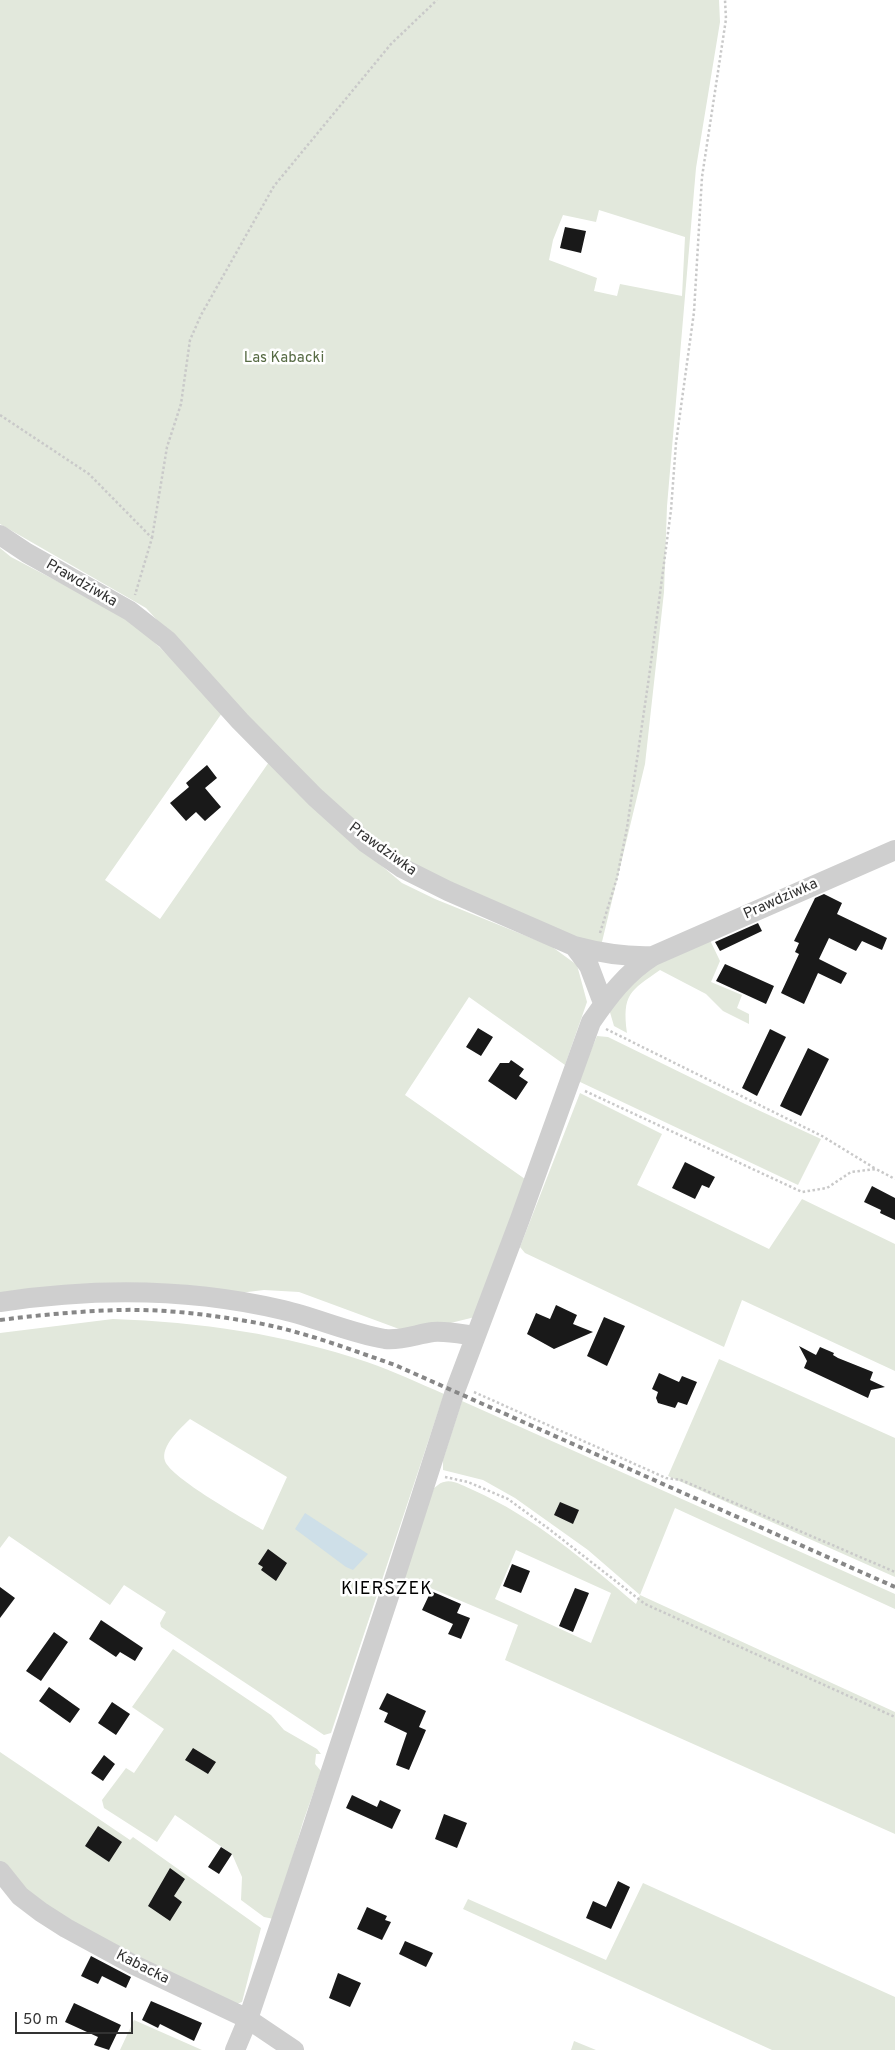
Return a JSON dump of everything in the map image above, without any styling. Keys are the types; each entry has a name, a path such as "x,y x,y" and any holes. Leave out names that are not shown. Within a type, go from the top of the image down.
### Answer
{"street":[{"name":"Prawdziwka","path":"0,535 27,553 130,612 167,640 240,722 315,797 366,843 423,880 574,946 594,951 635,956 653,956 895,850"},
{"path":"574,946 589,966 604,1003"},
{"path":"234,2050 248,2020 457,1387 570,1084 591,1022 626,977 640,964 653,956"},
{"path":"0,1302 78,1294 126,1292 174,1294 241,1302 282,1310 325,1321 362,1334 388,1339 432,1332 452,1332 475,1336"},
{"name":"Kabacka","path":"0,1871 20,1896 66,1928 134,1965 248,2020 294,2050"}],"path":[{"path":"130,612 152,538 167,446 181,404 190,340 202,315 274,186 391,44 437,0"},
{"path":"594,951 617,878 627,828 653,649 671,510 676,443 694,312 702,177 726,19 725,0"},
{"path":"0,415 89,474 152,538"},
{"path":"591,1022 822,1136 895,1179"},
{"path":"570,1084 802,1192 827,1188 851,1172 876,1169"},
{"path":"457,1387 470,1391 666,1478 681,1480 895,1572"},
{"path":"429,1473 468,1482 508,1499 645,1604 895,1717"}],"green space":[{"name":"Las Kabacki","path":"0,0 719,0 720,22 696,168 667,506 664,592 645,764 601,946 461,894 389,850 282,757 146,608 0,524","holes":["599,210 685,237 682,296 620,284 617,296 594,291 597,278 549,260 553,240 563,215 596,222"]},
{"path":"0,548 11,557 116,612 149,637 185,672 222,713 105,880 160,919 269,762 337,828 402,883 435,899 551,946 577,965 587,1002 565,1065 469,997 405,1095 525,1179 475,1317 410,1333 299,1292 264,1290 239,1293 0,1294"},
{"path":"709,938 720,961 711,982 742,995 737,1008 749,1014 749,1024 723,1011 706,994 660,970 641,983 630,995 626,1010 627,1033 614,1026 609,1009 631,982 650,968"},
{"path":"597,1036 608,1037 821,1139 798,1185 578,1081"},
{"path":"580,1093 662,1134 637,1185 769,1249 802,1199 895,1244 895,1371 742,1300 724,1347 525,1253 520,1247"},
{"path":"113,1319 177,1323 242,1331 336,1352 386,1369 444,1394 331,1733 324,1735 161,1627 160,1623 166,1612 124,1585 110,1605 9,1536 0,1548 0,1333","holes":["190,1419 287,1477 263,1530 209,1498 180,1477 170,1468 165,1461 164,1455 168,1443"]},
{"path":"719,1359 895,1438 895,1577 668,1476"},
{"path":"462,1401 895,1594 895,1609 675,1508 640,1595 588,1550 515,1498 483,1480 443,1470 443,1460"},
{"path":"448,1481 463,1485 517,1513 578,1556 636,1604 640,1595 895,1712 895,1834 505,1660 518,1625 402,1576 434,1488 440,1483","holes":["516,1550 611,1593 591,1643 495,1599"]},
{"path":"173,1649 271,1715 284,1730 317,1749 321,1754 316,1754 315,1764 321,1771 303,1822 274,1919 264,1917 241,1900 242,1877 232,1854 175,1815 157,1842 104,1808 102,1800 126,1768 134,1773 164,1729 132,1707"},
{"path":"0,1752 130,1840 133,1837 261,1928 242,2002 234,2005 113,1947 17,1888 0,1865"},
{"path":"643,1883 895,1997 895,2050 772,2050 463,1909 468,1899 606,1960"},
{"path":"134,2020 202,2050 120,2050"},
{"path":"574,2041 596,2050 571,2050"}],"shaded area":[{"path":"305,1513 368,1554 353,1570 346,1567 295,1529"}],"building":[{"path":"565,227 586,231 581,253 560,248"},
{"path":"207,765 217,778 205,788 221,807 205,821 196,812 186,821 170,803 189,787 186,783"},
{"path":"824,894 842,903 837,914 887,938 882,950 862,941 856,951 829,938 819,959 847,973 841,984 818,973 804,1004 781,993 799,954 795,952 799,943 794,941 815,898"},
{"path":"758,923 762,931 720,951 715,942"},
{"path":"725,964 774,986 766,1004 716,981"},
{"path":"478,1028 493,1037 481,1056 466,1047"},
{"path":"770,1029 786,1037 757,1096 742,1088"},
{"path":"808,1048 829,1059 801,1116 780,1106"},
{"path":"511,1060 524,1069 519,1076 528,1082 516,1100 488,1081 500,1063 509,1063"},
{"path":"685,1162 715,1177 709,1188 702,1185 695,1199 672,1188"},
{"path":"872,1186 895,1198 895,1220 880,1213 881,1210 864,1202"},
{"path":"556,1305 577,1315 573,1324 593,1332 554,1349 527,1334 536,1313 550,1319"},
{"path":"604,1317 625,1326 607,1366 587,1356"},
{"path":"799,1346 816,1355 820,1347 834,1353 833,1355 838,1358 873,1372 870,1380 885,1387 871,1390 868,1398 804,1368 807,1361"},
{"path":"659,1373 679,1382 682,1376 697,1382 687,1405 678,1402 675,1408 658,1403 656,1398 658,1392 652,1389"},
{"path":"560,1502 579,1510 573,1524 554,1515"},
{"path":"268,1549 287,1563 276,1581 261,1570 263,1567 258,1564"},
{"path":"512,1564 530,1571 521,1593 503,1586"},
{"path":"0,1587 15,1598 0,1618"},
{"path":"575,1588 589,1593 573,1632 559,1626"},
{"path":"431,1591 461,1604 457,1613 470,1618 461,1639 448,1634 453,1624 422,1610"},
{"path":"101,1620 143,1648 135,1661 120,1652 116,1657 89,1639"},
{"path":"54,1632 68,1642 41,1681 26,1671"},
{"path":"49,1687 80,1709 70,1723 39,1701"},
{"path":"387,1693 426,1711 419,1727 426,1730 409,1770 396,1765 407,1733 384,1722 388,1713 379,1709"},
{"path":"112,1702 130,1714 116,1735 98,1723"},
{"path":"193,1748 216,1762 208,1774 185,1760"},
{"path":"104,1755 115,1764 103,1781 91,1773"},
{"path":"352,1795 377,1807 380,1800 401,1810 392,1829 346,1808"},
{"path":"444,1814 467,1823 457,1848 435,1839"},
{"path":"98,1826 122,1842 109,1862 85,1846"},
{"path":"221,1847 232,1854 219,1874 208,1867"},
{"path":"170,1868 185,1879 174,1896 182,1902 170,1921 148,1906"},
{"path":"618,1881 630,1887 611,1929 586,1918 593,1901 606,1907"},
{"path":"367,1907 387,1916 385,1920 391,1922 382,1940 357,1929"},
{"path":"405,1941 433,1953 426,1967 399,1954"},
{"path":"91,1956 131,1977 126,1988 102,1976 98,1984 81,1976"},
{"path":"338,1973 361,1983 350,2007 329,1998"},
{"path":"151,2001 202,2023 194,2041 160,2024 158,2028 142,2020"},
{"path":"74,2003 121,2025 109,2050 94,2045 98,2037 65,2022"}],"railway":[{"path":"0,1320 91,1311 152,1310 231,1318 265,1324 303,1334 395,1365 895,1587"}],"district":[{"name":"KIERSZEK","path":"387,1590"}]}
